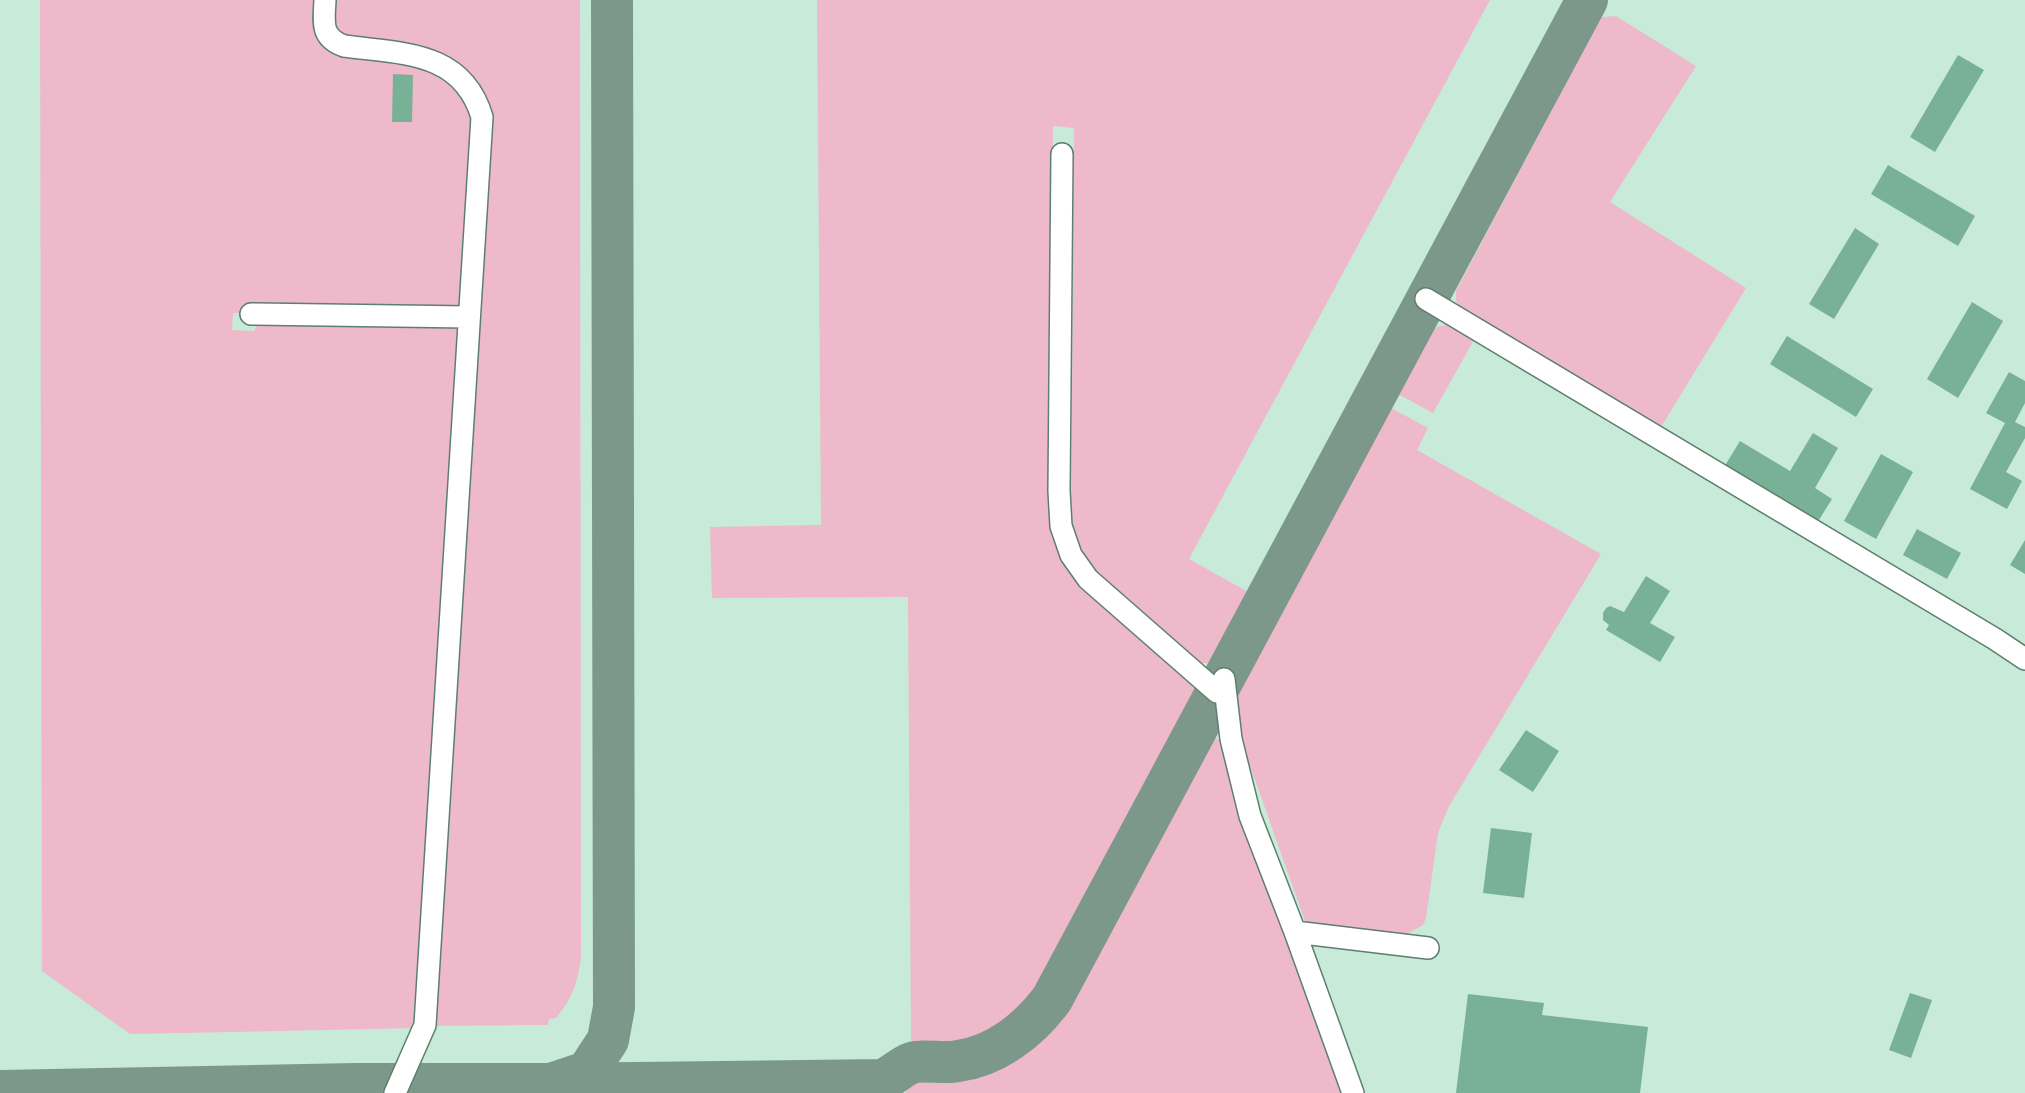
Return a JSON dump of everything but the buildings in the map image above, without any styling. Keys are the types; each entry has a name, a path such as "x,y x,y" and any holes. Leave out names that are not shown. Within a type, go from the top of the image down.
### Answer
{"lane":[{"path":"324,0 325,31 329,38 344,46 430,60 450,69 459,76 475,96 482,117 425,1025 395,1093"},
{"path":"1062,154 1059,491 1061,526 1071,555 1088,579 1220,686 1250,816 1353,1093"},
{"path":"1426,299 1945,609 2025,660"},
{"path":"250,314 468,317"},
{"path":"1295,932 1428,948"}],"shaded area":[{"path":"40,0 319,0 320,30 432,65 475,109 462,302 459,307 233,313 232,330 254,331 257,325 265,319 457,326 460,333 418,1028 130,1034 42,971"},
{"path":"330,0 580,0 581,955 576,981 570,996 556,1018 549,1019 548,1025 434,1026 474,84 338,37"},
{"path":"817,0 1490,0 1189,559 1250,593 1212,664 1194,662 1082,560 1071,532 1074,128 1053,126 1053,519 1056,543 1190,680 1198,691 1126,825 1135,830 1047,992 1029,1015 1007,1034 970,1051 943,1056 919,1049 911,1040 908,597 712,598 710,527 821,525"},
{"path":"1616,16 1696,66 1610,202 1746,288 1661,427 1459,306 1456,301 1456,291 1601,17"},
{"path":"1451,325 1475,338 1433,413 1398,394 1432,330 1440,326"},
{"path":"1391,408 1428,428 1417,450 1601,554 1448,808 1438,833 1426,918 1423,925 1405,935 1317,926 1305,921 1243,746 1237,711 1237,692"},
{"path":"1210,738 1222,741 1344,1093 906,1093 907,1079 913,1073 927,1069 954,1069 985,1061 1012,1047 1047,1016 1057,1004 1147,837 1156,840"}],"taxiway":[{"path":"554,1083 587,1072 608,1040 614,1007 612,0"},
{"path":"0,1091 355,1084 884,1080 912,1063 953,1062 972,1058 999,1047 1011,1039 1033,1021 1052,999 1587,0"}]}
